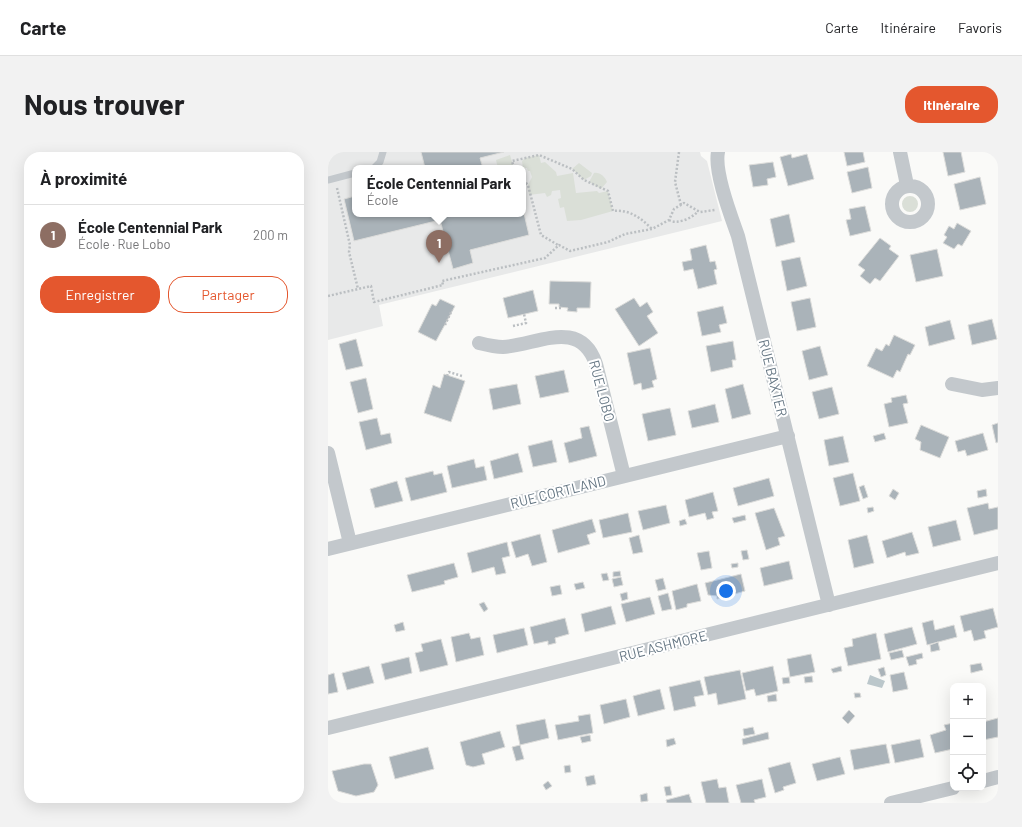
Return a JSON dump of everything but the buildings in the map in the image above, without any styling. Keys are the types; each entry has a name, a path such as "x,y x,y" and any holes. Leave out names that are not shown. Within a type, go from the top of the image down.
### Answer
{"street":[{"name":"RUE BAXTER","path":"718,152 718,165 728,207 738,236 829,605"},
{"path":"900,152 907,186"},
{"name":"RUE LOBO","path":"479,343 503,347 566,336 582,343 592,354 596,364 624,476"},
{"path":"952,384 982,390 998,388"},
{"name":"RUE CORTLAND","path":"328,549 788,436"},
{"path":"328,453 350,543"},
{"name":"RUE ASHMORE","path":"328,728 998,563"},
{"path":"986,780 998,777"},
{"path":"891,803 950,789"}],"lane":[{"path":"377,165 380,162 383,152"},
{"path":"328,180 352,174"}],"path":[{"path":"678,152 675,182 681,204"},
{"path":"513,165 512,161 539,154 572,169 584,180 608,191 613,211 628,211 644,221 652,229"},
{"path":"526,183 528,185 540,235 570,251 608,242 625,234 652,229 669,220 674,209 681,204 689,205 698,211 705,212 718,209"},
{"path":"336,185 350,245 349,252 358,289"},
{"path":"669,220 675,222 686,219 692,217 698,211"},
{"path":"328,296 371,286 374,302 443,285 442,281 448,279 545,258 559,245"},
{"path":"555,308 563,308"},
{"path":"445,325 452,310"},
{"path":"513,326 526,323 524,314"},
{"path":"447,376 448,372 462,376"}],"shaded area":[{"path":"328,152 700,152 701,156 707,161 722,221 379,305 383,326 328,340"},
{"path":"510,155 513,165 497,165 496,160"},
{"path":"539,155 541,163 545,162 556,172 557,176 573,173 576,193 597,191 599,193 608,191 613,211 581,220 567,221 564,207 560,208 558,199 561,198 560,190 552,191 551,195 547,197 545,193 529,195 528,185 532,177 530,171 526,168 526,165 523,165 522,161 525,158"},
{"path":"579,163 592,173 591,176 584,180 572,169"},
{"path":"594,173 602,175 607,182 601,189 589,182"},
{"path":"910,196 916,198 918,204 916,210 910,212 904,210 902,204 904,198"},
{"path":"870,675 885,681 882,688 867,684"}],"place":[{"name":"École Centennial Park","path":"439,263"}]}
